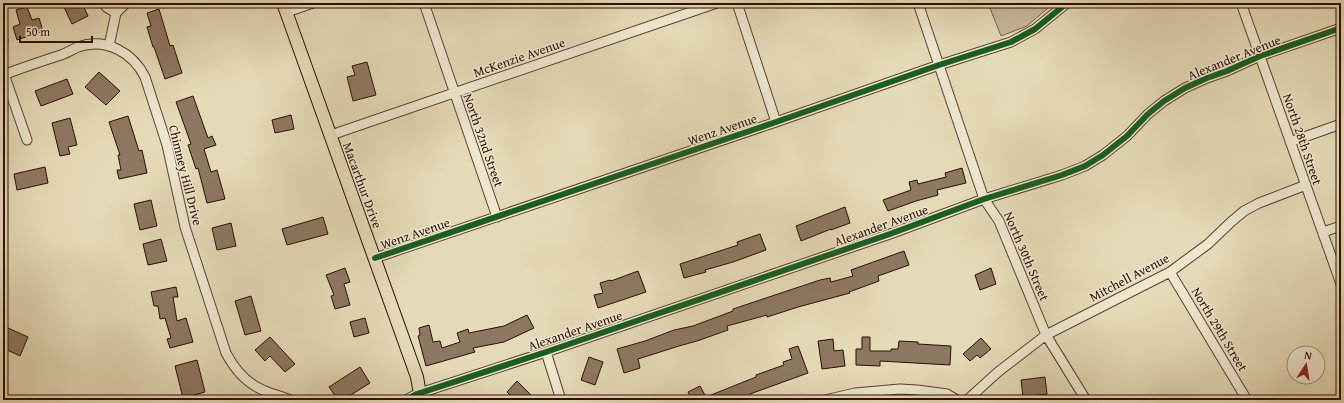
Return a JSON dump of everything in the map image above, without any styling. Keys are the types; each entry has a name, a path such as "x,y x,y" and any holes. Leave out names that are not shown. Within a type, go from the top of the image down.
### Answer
{"main road":[{"name":"Macarthur Drive","path":"285,8 417,377 420,397"}],"street":[{"path":"105,3 106,7 116,13"},
{"path":"109,46 116,13 126,3"},
{"path":"285,8 313,3"},
{"name":"North 32nd Street","path":"424,3 497,217"},
{"name":"McKenzie Avenue","path":"331,136 716,3"},
{"path":"737,3 776,122"},
{"name":"North 30th Street","path":"918,3 984,199 999,221 1046,335 1086,400"},
{"name":"Wenz Avenue","path":"375,258 939,65 1011,42 1023,37 1035,29 1067,3"},
{"name":"North 28th Street","path":"1241,3 1341,284"},
{"name":"Alexander Avenue","path":"406,400 420,397 546,352 890,234 984,199 1062,175 1085,166 1111,149 1127,136 1148,114 1164,101 1185,88 1260,56 1341,28"},
{"name":"Chimney Hill Drive","path":"3,73 67,53 78,47 102,44 128,55 140,68 145,77 168,145 185,227 226,353 232,364 248,381 262,390 290,400"},
{"path":"3,73 27,140"},
{"path":"1290,142 1341,124"},
{"name":"Mitchell Avenue","path":"967,400 998,372 1046,335 1170,272 1208,244 1244,211 1259,203 1306,185"},
{"path":"1323,232 1341,226"},
{"name":"North 29th Street","path":"1170,272 1247,400"},
{"path":"546,352 561,400"},
{"path":"825,400 855,393 900,389 947,394 957,400"}],"shaded area":[{"path":"988,3 1054,3 1027,26 1001,36"},
{"path":"881,395 924,396 939,400 854,400"}],"building":[{"path":"62,3 82,3 88,16 72,24"},
{"path":"27,7 32,20 39,18 43,31 17,40 13,27 20,24 16,10"},
{"path":"159,9 170,46 173,45 182,73 165,79 147,27 151,26 147,13"},
{"path":"367,62 376,95 353,101 347,77 355,75 352,66"},
{"path":"99,72 120,91 106,105 85,87"},
{"path":"67,79 73,94 41,106 35,91"},
{"path":"193,96 208,138 212,136 216,145 204,149 211,172 217,170 225,199 207,203 198,168 196,169 188,145 191,144 176,102"},
{"path":"291,115 294,129 275,133 272,120"},
{"path":"128,116 139,151 142,150 147,173 119,179 117,170 121,170 118,155 120,155 109,122"},
{"path":"70,118 77,145 68,147 70,154 60,156 52,123"},
{"path":"45,167 48,183 17,190 14,174"},
{"path":"962,168 966,183 937,190 938,195 888,211 883,200 911,190 909,182 917,180 918,184 946,177 945,173"},
{"path":"151,200 157,226 140,230 134,204"},
{"path":"845,207 850,223 801,241 796,226"},
{"path":"323,217 328,234 287,245 282,229"},
{"path":"231,223 236,246 217,250 212,228"},
{"path":"760,234 766,250 705,270 706,272 684,278 680,264 738,245 737,242"},
{"path":"161,239 167,261 148,265 143,244"},
{"path":"904,251 909,265 878,276 879,281 849,292 850,293 767,317 767,315 727,326 728,330 638,359 640,368 624,373 617,349 645,341 674,330 693,326 733,311 733,309 820,280 830,278 831,282 853,276 851,270"},
{"path":"345,268 350,282 344,284 350,305 335,309 331,296 334,295 326,275"},
{"path":"991,268 996,284 980,290 975,275"},
{"path":"638,271 646,292 598,308 594,295 603,293 600,283 611,281"},
{"path":"176,287 178,297 173,297 177,321 186,318 193,342 170,348 167,339 171,338 165,318 160,319 158,306 154,306 151,292"},
{"path":"251,296 261,331 245,335 235,301"},
{"path":"527,315 534,328 504,342 473,348 475,352 426,366 418,336 420,335 419,328 429,325 433,342 440,341 442,348 460,342 457,333 468,329 469,333 504,326"},
{"path":"365,318 369,333 354,337 350,322"},
{"path":"6,327 28,337 20,356 3,348 3,334"},
{"path":"270,337 295,364 285,372 270,356 265,361 255,350"},
{"path":"862,337 870,337 870,351 891,351 891,349 898,349 899,341 951,346 950,365 880,361 880,366 856,365 856,349 862,349"},
{"path":"981,338 991,349 980,358 977,355 970,361 963,354"},
{"path":"833,339 834,351 843,350 845,366 822,369 818,341"},
{"path":"798,346 808,373 750,394 751,397 744,400 692,400 688,392 700,386 706,397 756,377 756,375 784,365 783,362 792,359 789,349"},
{"path":"589,357 603,362 595,385 581,380"},
{"path":"197,360 205,392 183,398 175,366"},
{"path":"360,367 370,383 343,400 338,400 329,387"},
{"path":"1045,377 1047,394 1023,397 1021,380"},
{"path":"517,381 536,400 515,400 507,392"}],"cycle path":[{"path":"375,258 939,65 1011,42 1035,29 1067,3"},
{"path":"406,400 417,394 546,352 890,234 984,199 1062,175 1085,166 1103,155 1127,136 1148,114 1164,101 1185,88 1260,56 1341,28"}]}
